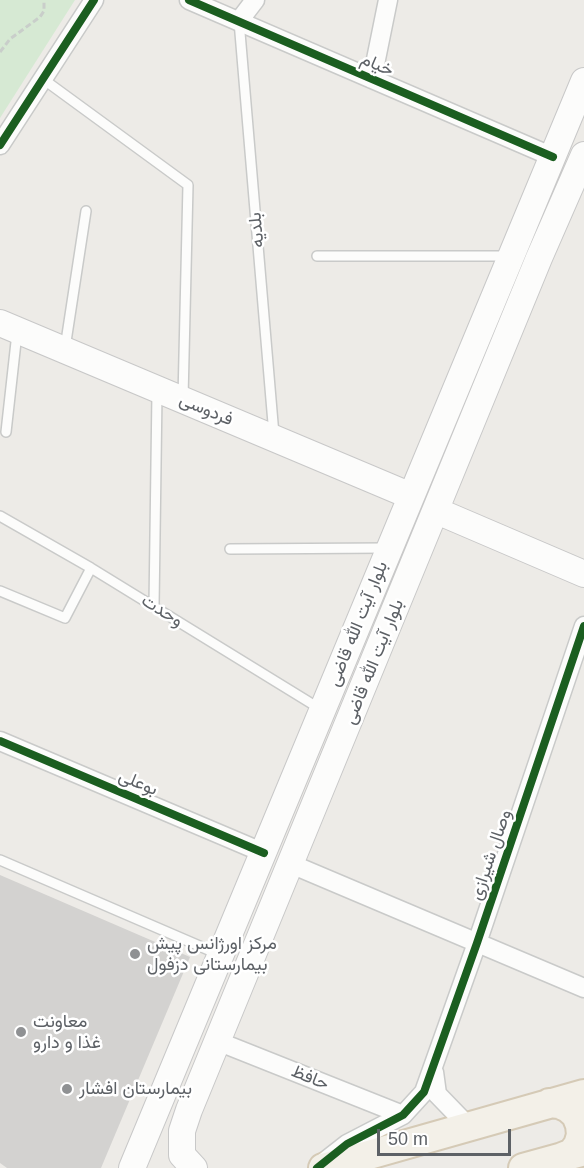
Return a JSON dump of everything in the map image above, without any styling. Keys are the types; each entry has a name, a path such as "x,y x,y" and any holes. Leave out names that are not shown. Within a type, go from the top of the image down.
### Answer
{"main road":[{"name":"بلوار آیت‌ الله قاضی","path":"142,1163 221,956 584,81"},
{"name":"بلوار آیت ‌الله قاضی","path":"181,1164 182,1131 217,1041 539,258 581,172"},
{"path":"512,252 539,258"},
{"name":"فردوسی","path":"8,327 411,496"},
{"path":"436,511 584,574"},
{"path":"299,767 326,778"},
{"path":"323,1168 584,1094"},
{"path":"523,1168 562,1159 572,1153 578,1145 580,1125 576,1115 559,1104 549,1103"}],"street":[{"path":"0,145 94,0"},
{"name":"خیام","path":"189,0 553,157"},
{"path":"239,21 255,0"},
{"path":"372,79 388,0"},
{"name":"وصال شیرازی","path":"403,1114 424,1092 433,1068 584,626"},
{"name":"بوعلی","path":"0,741 264,853"},
{"path":"291,864 584,988"},
{"name":"حافظ","path":"217,1041 403,1114"},
{"path":"433,1068 437,1094 468,1126"},
{"path":"317,1168 346,1144 403,1114"}],"lane":[{"name":"بلدیه","path":"239,21 274,439"},
{"path":"43,79 188,184 183,400"},
{"path":"64,350 86,211"},
{"path":"317,256 512,252"},
{"path":"6,432 8,327"},
{"path":"154,606 157,389"},
{"name":"وحدت","path":"0,516 92,568 323,710"},
{"path":"230,549 390,548"},
{"path":"0,591 65,618 92,568"},
{"path":"0,860 221,956"}],"path":[{"path":"0,52 10,39 40,17 44,11 44,0"}],"green space":[{"path":"0,0 75,0 0,118"}],"building":[{"name":"بیمارستان افشار","path":"0,875 190,957 101,1168 7,1168 0,1163"}],"cycle path":[{"path":"0,145 94,0"},
{"path":"189,0 553,157"},
{"path":"317,1168 347,1144 403,1115 424,1092 584,626"},
{"path":"0,741 264,853"}],"place":[{"name":"مرکز اورژانس پیش بیمارستانی دزفول","path":"135,954"},
{"name":"معاونت غذا و دارو","path":"21,1032"},
{"name":"بیمارستان افشار","path":"67,1089"}]}
